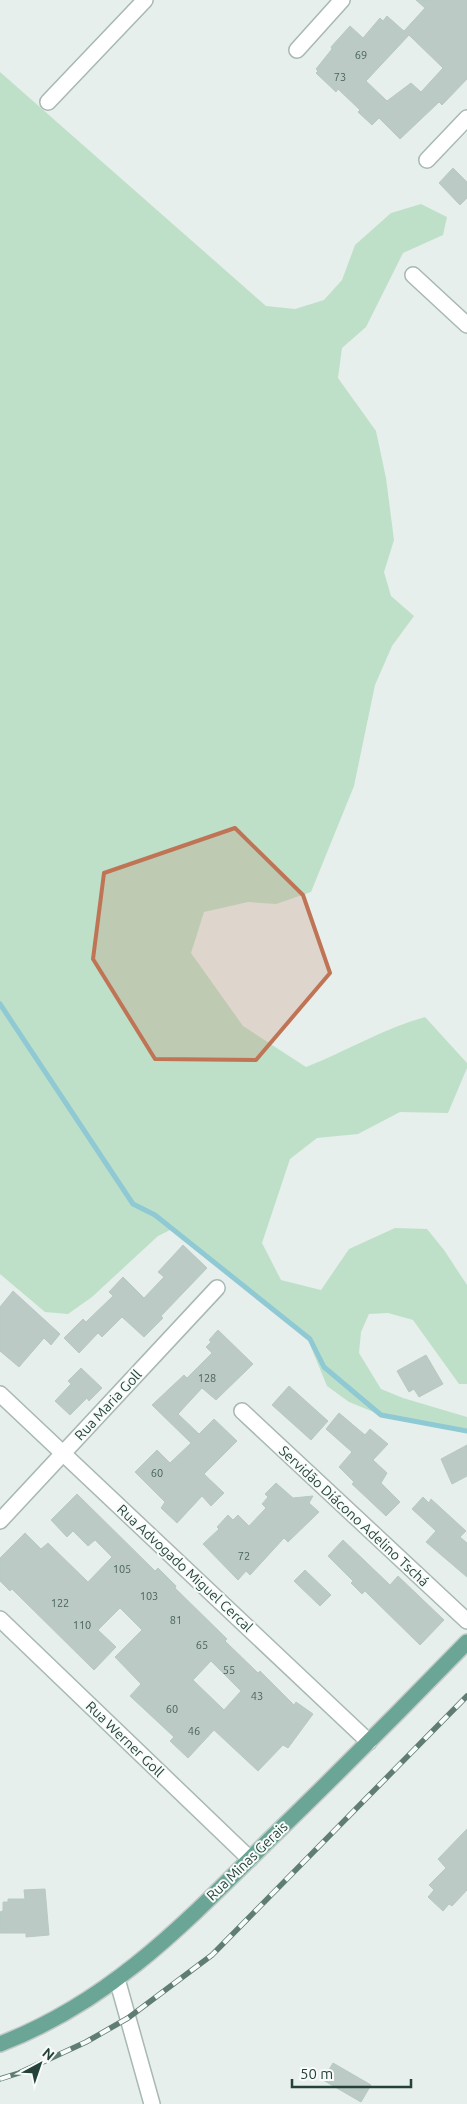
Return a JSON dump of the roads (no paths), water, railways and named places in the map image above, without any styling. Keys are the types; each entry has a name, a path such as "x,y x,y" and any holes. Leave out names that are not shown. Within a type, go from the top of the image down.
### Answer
{"main road":[{"name":"Rua Minas Gerais","path":"0,2044 70,2011 117,1979 174,1932 369,1742 467,1642"}],"street":[{"path":"48,102 144,0"},
{"path":"297,50 342,0"},
{"path":"427,160 467,118"},
{"path":"413,275 467,325"},
{"name":"Rua Maria Goll","path":"0,1521 217,1288"},
{"name":"Rua Advogado Miguel Cercal","path":"0,1394 369,1742"},
{"name":"Servidão Diácono Adelino Tschá","path":"242,1411 467,1621"},
{"name":"Rua Werner Goll","path":"0,1619 250,1859"},
{"path":"117,1979 152,2104"}],"waterway":[{"path":"0,1004 133,1204 155,1215 310,1339 324,1367 381,1415 467,1431"}],"railway":[{"path":"0,2079 19,2073 86,2042 128,2018 212,1955 467,1696"}]}
